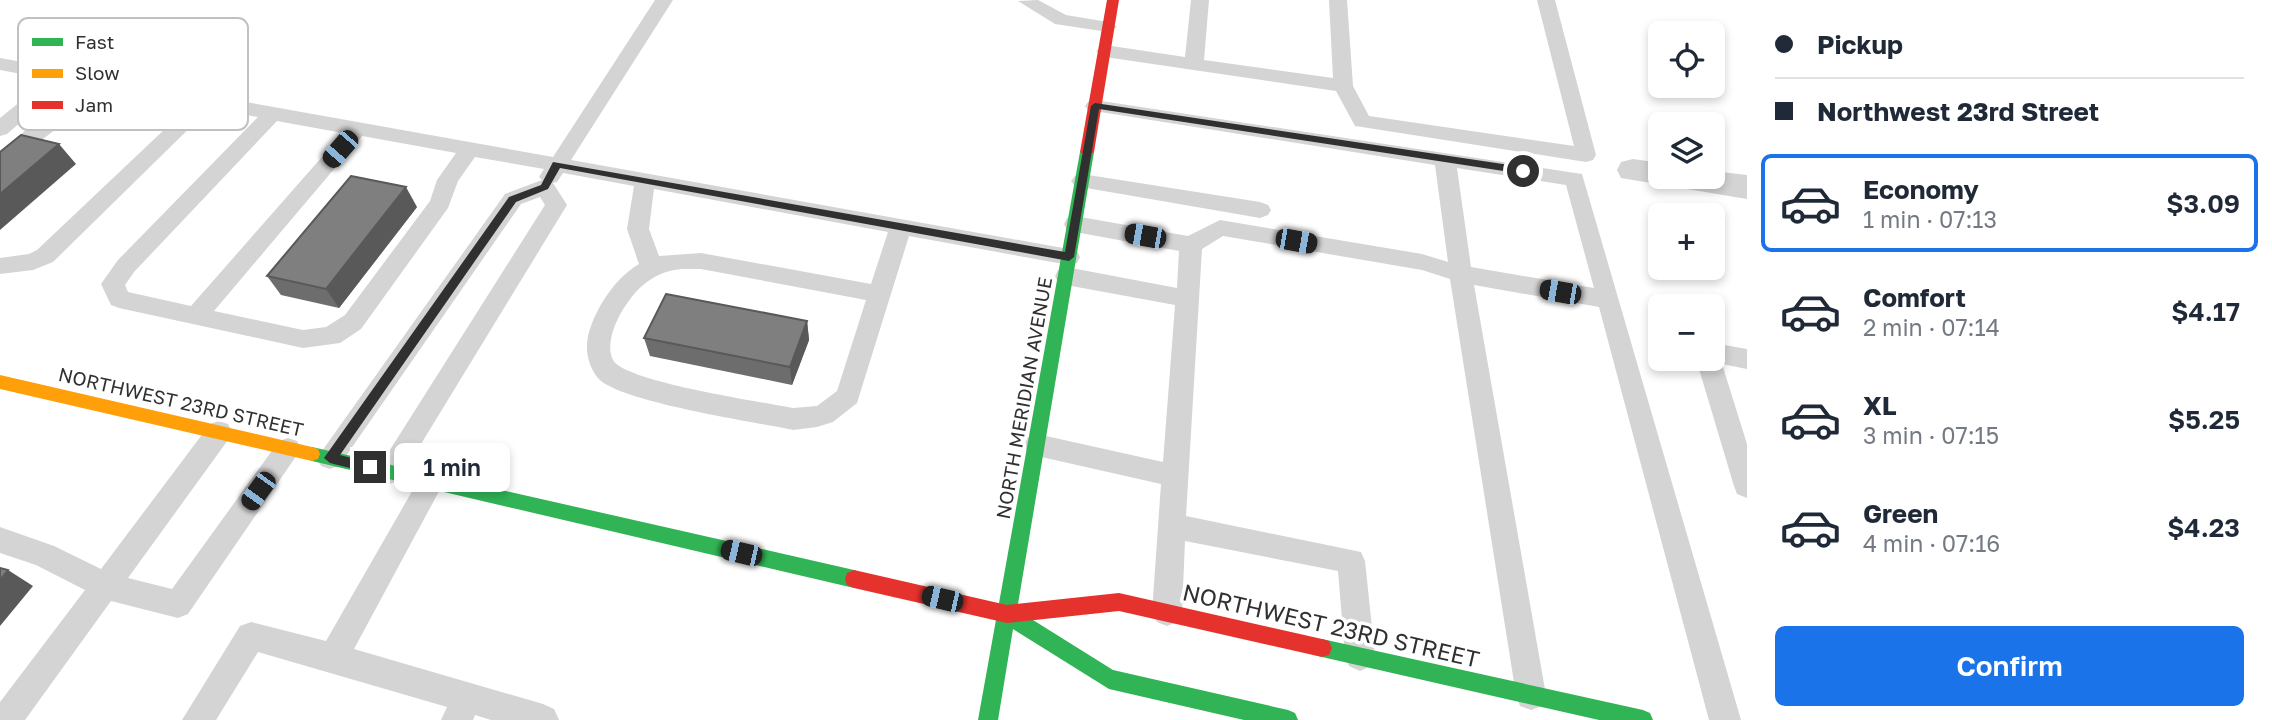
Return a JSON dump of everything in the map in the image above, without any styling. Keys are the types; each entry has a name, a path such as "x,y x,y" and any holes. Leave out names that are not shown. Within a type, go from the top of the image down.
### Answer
{"main road":[{"name":"NORTH MERIDIAN AVENUE","path":"988,720 1105,51 1107,1"},
{"name":"NORTHWEST 23RD STREET","path":"0,382 1007,614 1119,602 1643,720"},
{"name":"NORTHWEST 23RD STREET","path":"1007,614 1109,679 1288,720"},
{"path":"1167,693 1186,711"}],"street":[{"path":"1725,184 1747,187"}],"lane":[{"path":"330,458 513,199 544,187 664,0"},
{"path":"1194,64 1200,0"},
{"path":"1338,0 1343,86 1362,121 1586,155 1546,0"},
{"path":"1027,1 1061,20 1108,27"},
{"path":"1105,51 1343,86"},
{"path":"1095,106 1575,179 1725,720"},
{"path":"248,109 901,226 1068,266 1188,299"},
{"path":"273,113 126,266 113,284 119,299 303,339 331,336 353,322 440,203 448,180 470,149"},
{"path":"0,129 18,114"},
{"path":"196,316 358,128"},
{"path":"0,166 41,130"},
{"path":"0,266 33,262 61,243 177,130"},
{"path":"1445,159 1461,274 1531,695"},
{"path":"645,180 638,229 652,267"},
{"path":"1082,181 1260,210"},
{"path":"390,472 556,205 544,187"},
{"path":"1075,224 1191,245 1220,228 1422,262 1461,274 1609,300"},
{"path":"879,294 701,261 677,260 652,267 633,278 613,308 599,338 597,353 606,369 622,381 645,389 793,419 812,419 827,415 848,396 901,226"},
{"path":"1167,612 1191,245"},
{"path":"1725,355 1747,359"},
{"path":"1712,371 1747,486"},
{"path":"6,720 219,432"},
{"path":"1037,444 1176,477"},
{"path":"0,540 44,555 105,586 178,604 288,449"},
{"path":"333,658 431,482"},
{"path":"1172,526 1351,561 1360,656"},
{"path":"198,720 251,636 333,658 462,709 543,720"}],"building":[{"path":"21,135 59,144 0,194 0,152"},
{"path":"351,176 406,187 326,289 267,276"},
{"path":"666,294 807,321 790,367 644,338"},
{"path":"0,568 8,570 0,580"}],"traffic: fast":[{"path":"988,720 1087,152"},
{"path":"312,454 854,579"},
{"path":"1007,614 1109,679 1288,720"},
{"path":"1322,648 1643,720"}],"traffic: slow":[{"path":"0,382 312,454"}],"traffic: jam":[{"path":"1087,152 1113,0"},
{"path":"854,579 1007,614 1119,602 1322,648"}],"route":[{"path":"370,467 330,458 513,199 544,187 557,164 1069,257 1095,106 1523,171"}]}
